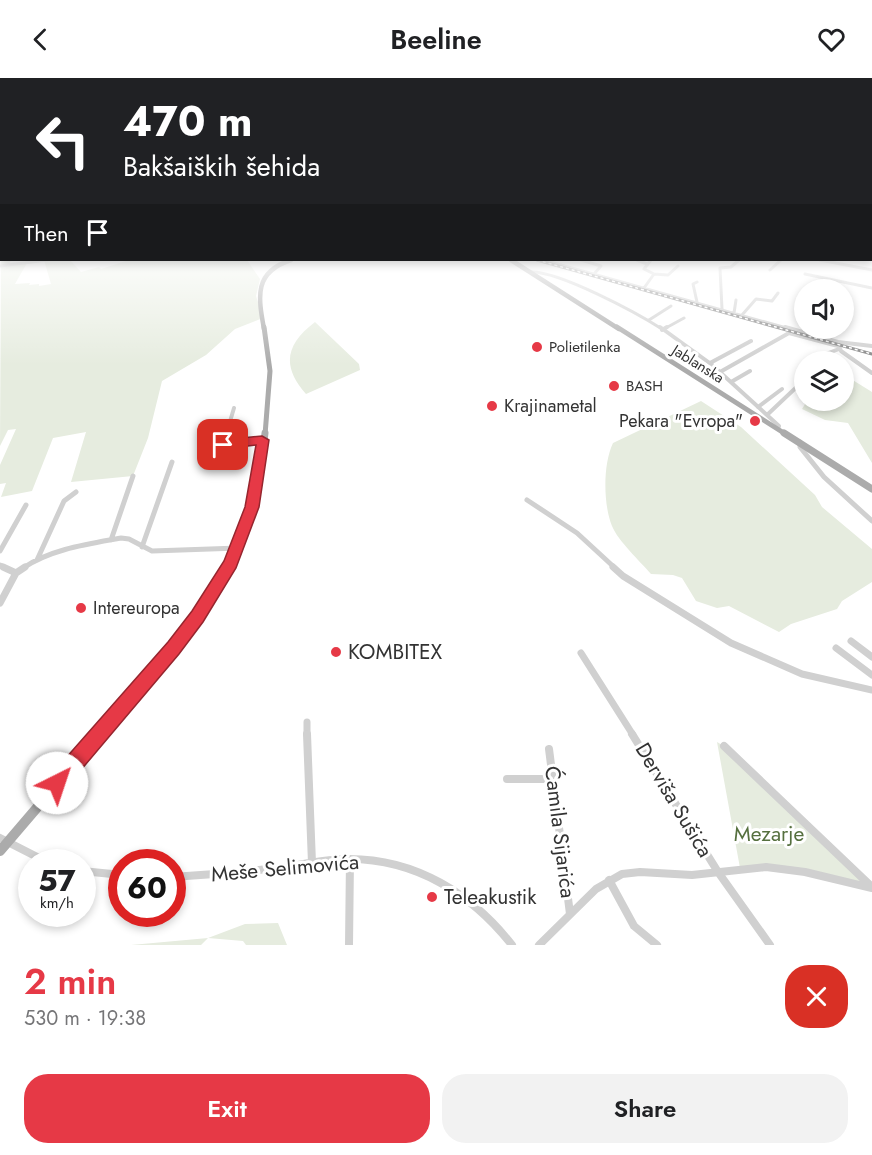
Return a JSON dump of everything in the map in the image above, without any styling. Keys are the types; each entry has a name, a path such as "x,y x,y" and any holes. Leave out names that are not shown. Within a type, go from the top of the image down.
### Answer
{"main road":[{"path":"0,851 4,841 174,648 214,592 239,548 252,507 270,367 260,284"},
{"name":"Jablanska","path":"549,284 872,489"}],"street":[{"path":"573,284 635,312 710,363 779,426 778,429"},
{"path":"631,284 722,309 839,346 872,373"},
{"path":"644,288 647,284"},
{"path":"693,284 697,302"},
{"path":"721,284 722,309"},
{"path":"855,284 872,288"},
{"path":"742,315 756,298 772,302 778,293"},
{"path":"734,313 736,300"},
{"path":"649,321 671,306"},
{"path":"662,330 684,318"},
{"path":"720,372 789,333 839,346 872,346"},
{"path":"710,363 752,341"},
{"path":"828,351 839,346"},
{"path":"731,382 750,371"},
{"path":"758,407 782,389"},
{"path":"767,415 780,406 794,391"},
{"path":"223,445 234,408"},
{"path":"201,459 207,445 262,440"},
{"path":"800,442 800,447 824,477 872,521"},
{"path":"142,547 172,462"},
{"path":"111,540 133,476"},
{"path":"36,561 64,501 76,492"},
{"path":"527,500 577,533 623,576 737,646 802,674 872,690"},
{"path":"0,551 26,506"},
{"path":"0,603 16,573 36,561 74,547 126,537 142,547 161,551 239,548"},
{"path":"0,565 16,573"},
{"path":"851,640 872,657"},
{"path":"836,648 872,675"},
{"name":"Derviša Sušića","path":"581,652 718,872 770,945"},
{"path":"307,722 312,863"},
{"path":"724,746 872,888"},
{"name":"Ćamila Sijarića","path":"549,749 570,915"},
{"path":"507,779 554,778"},
{"path":"4,841 21,849"},
{"path":"349,945 350,859"},
{"name":"Meše Selimovića","path":"186,876 350,859 392,864 418,871 442,882 462,895 502,930 512,945"},
{"path":"539,945 596,889 622,874 640,872 692,875 766,867 838,879 872,888"},
{"path":"609,880 634,926 657,945"}],"green space":[{"path":"1,284 259,284 256,296 263,318 235,329 206,355 162,381 148,438 133,476 71,482 86,432 53,438 32,491 1,497 6,483 0,484 0,465 16,429 8,430 0,446"},
{"path":"315,322 359,364 360,370 306,394 293,374 290,356 298,339"},
{"path":"854,381 872,392 872,463 848,423 825,420 806,411 854,411"},
{"path":"701,401 741,427 815,495 822,507 872,549 872,582 842,601 837,609 791,624 779,632 729,606 717,608 696,601 682,578 673,575 651,574 624,544 612,526 606,496 607,462 613,443"},
{"name":"Mezarje","path":"717,742 724,746 872,887 805,872 740,868"},
{"path":"278,923 287,945 246,945 243,941 208,938 245,924"},
{"path":"208,938 201,945 131,945"}],"railway":[{"path":"624,284 872,354"}],"place":[{"name":"Polietilenka","path":"537,347"},
{"name":"BASH","path":"614,386"},
{"name":"Krajinametal","path":"492,406"},
{"name":"Pekara \"Evropa\"","path":"755,421"},
{"name":"Intereuropa","path":"81,608"},
{"name":"KOMBITEX","path":"336,652"},
{"name":"Teleakustik","path":"432,897"}],"route":[{"path":"57,783 174,648 214,592 239,548 252,507 262,440 223,445"}]}
